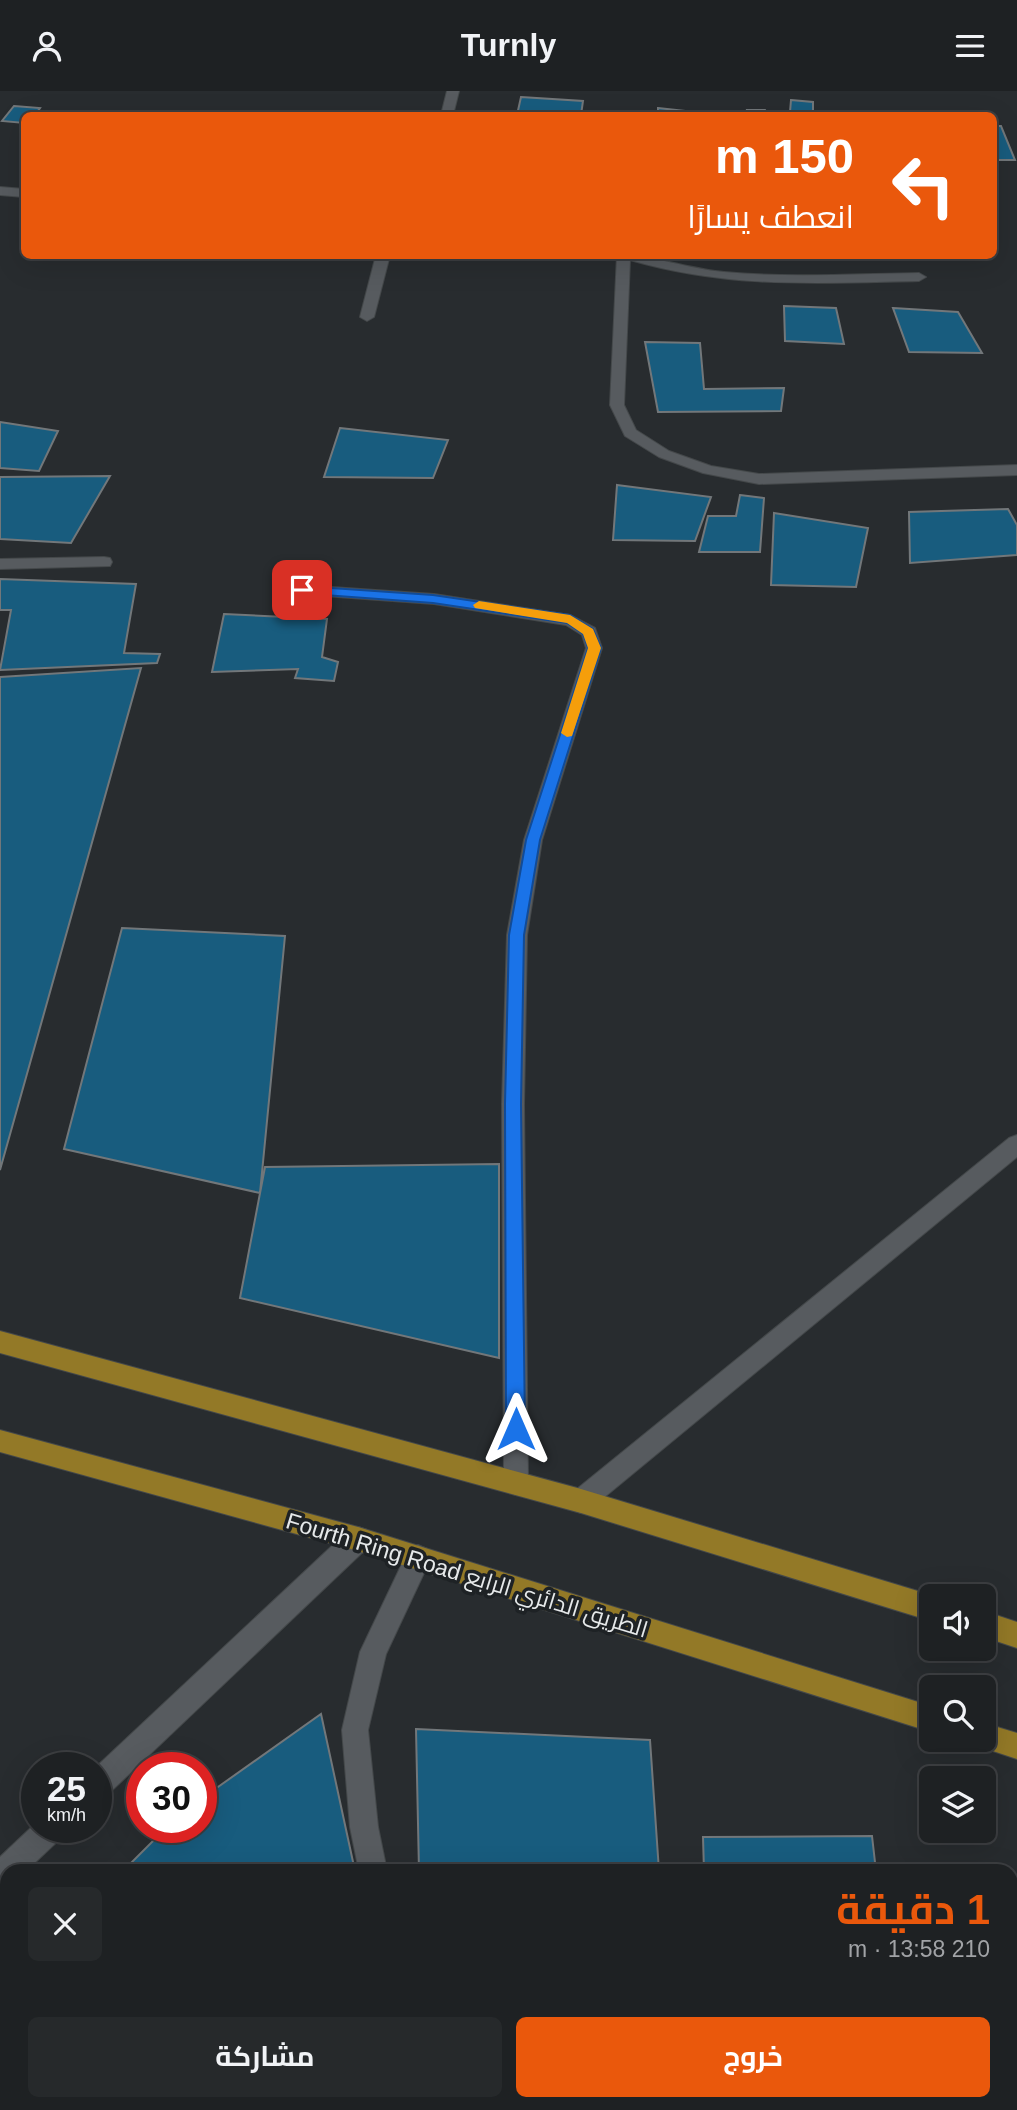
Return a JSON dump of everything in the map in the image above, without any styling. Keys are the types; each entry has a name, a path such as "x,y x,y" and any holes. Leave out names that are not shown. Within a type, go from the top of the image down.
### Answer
{"main road":[{"path":"0,1342 516,1482 919,1604"},
{"name":"Fourth Ring Road الطريق الدائري الرابع","path":"0,1441 358,1539 919,1715"},
{"path":"996,1628 1017,1635"},
{"path":"996,1740 1017,1746"}],"street":[{"path":"448,112 453,91"},
{"path":"0,191 21,193"},
{"path":"367,317 382,259"},
{"path":"625,259 617,405 630,433 664,454 708,470 759,478 1017,470"},
{"path":"640,259 719,276 768,279 919,277"},
{"path":"0,564 104,562"},
{"path":"302,590 433,599 570,619 589,632 594,648 533,840 517,935 513,1104 516,1482"},
{"path":"581,1501 1017,1143"},
{"path":"112,1771 358,1539"},
{"path":"372,1864 364,1828 355,1730 373,1652 418,1559"},
{"path":"13,1864 35,1843"}],"building":[{"path":"521,97 583,101 581,112 518,112"},
{"path":"791,100 813,102 813,112 790,112"},
{"path":"14,106 40,108 37,112 21,112 21,123 2,121"},
{"path":"658,108 694,112 658,112"},
{"path":"747,110 766,112 747,112"},
{"path":"997,126 1001,126 1015,160 997,160"},
{"path":"784,306 836,308 844,344 785,341"},
{"path":"893,308 958,312 982,353 909,352"},
{"path":"645,342 700,343 704,389 784,388 781,411 658,412"},
{"path":"0,422 58,431 39,471 0,468"},
{"path":"340,428 448,440 433,478 324,477"},
{"path":"110,476 71,543 0,539 0,477"},
{"path":"617,485 711,497 695,541 613,540"},
{"path":"740,495 764,498 760,552 699,552 708,516 736,516"},
{"path":"1008,509 1017,525 1017,555 910,563 909,512"},
{"path":"774,513 868,528 856,587 771,585"},
{"path":"0,579 136,584 124,653 160,654 157,663 0,670 11,610 0,610"},
{"path":"224,614 327,619 322,657 338,662 334,681 295,678 298,669 212,672"},
{"path":"141,668 0,1170 0,677"},
{"path":"122,928 285,936 260,1193 64,1149"},
{"path":"499,1164 499,1358 240,1298 265,1167"},
{"path":"321,1714 353,1864 130,1864 151,1843 217,1843 217,1788"},
{"path":"416,1729 650,1740 659,1864 419,1864"},
{"path":"872,1836 875,1864 704,1864 703,1837"}],"slow traffic":[{"path":"479,605 570,619 589,632 594,648 567,733"}],"route":[{"path":"302,590 433,599 570,619 589,632 594,648 533,840 517,935 513,1104 516,1429"}]}
